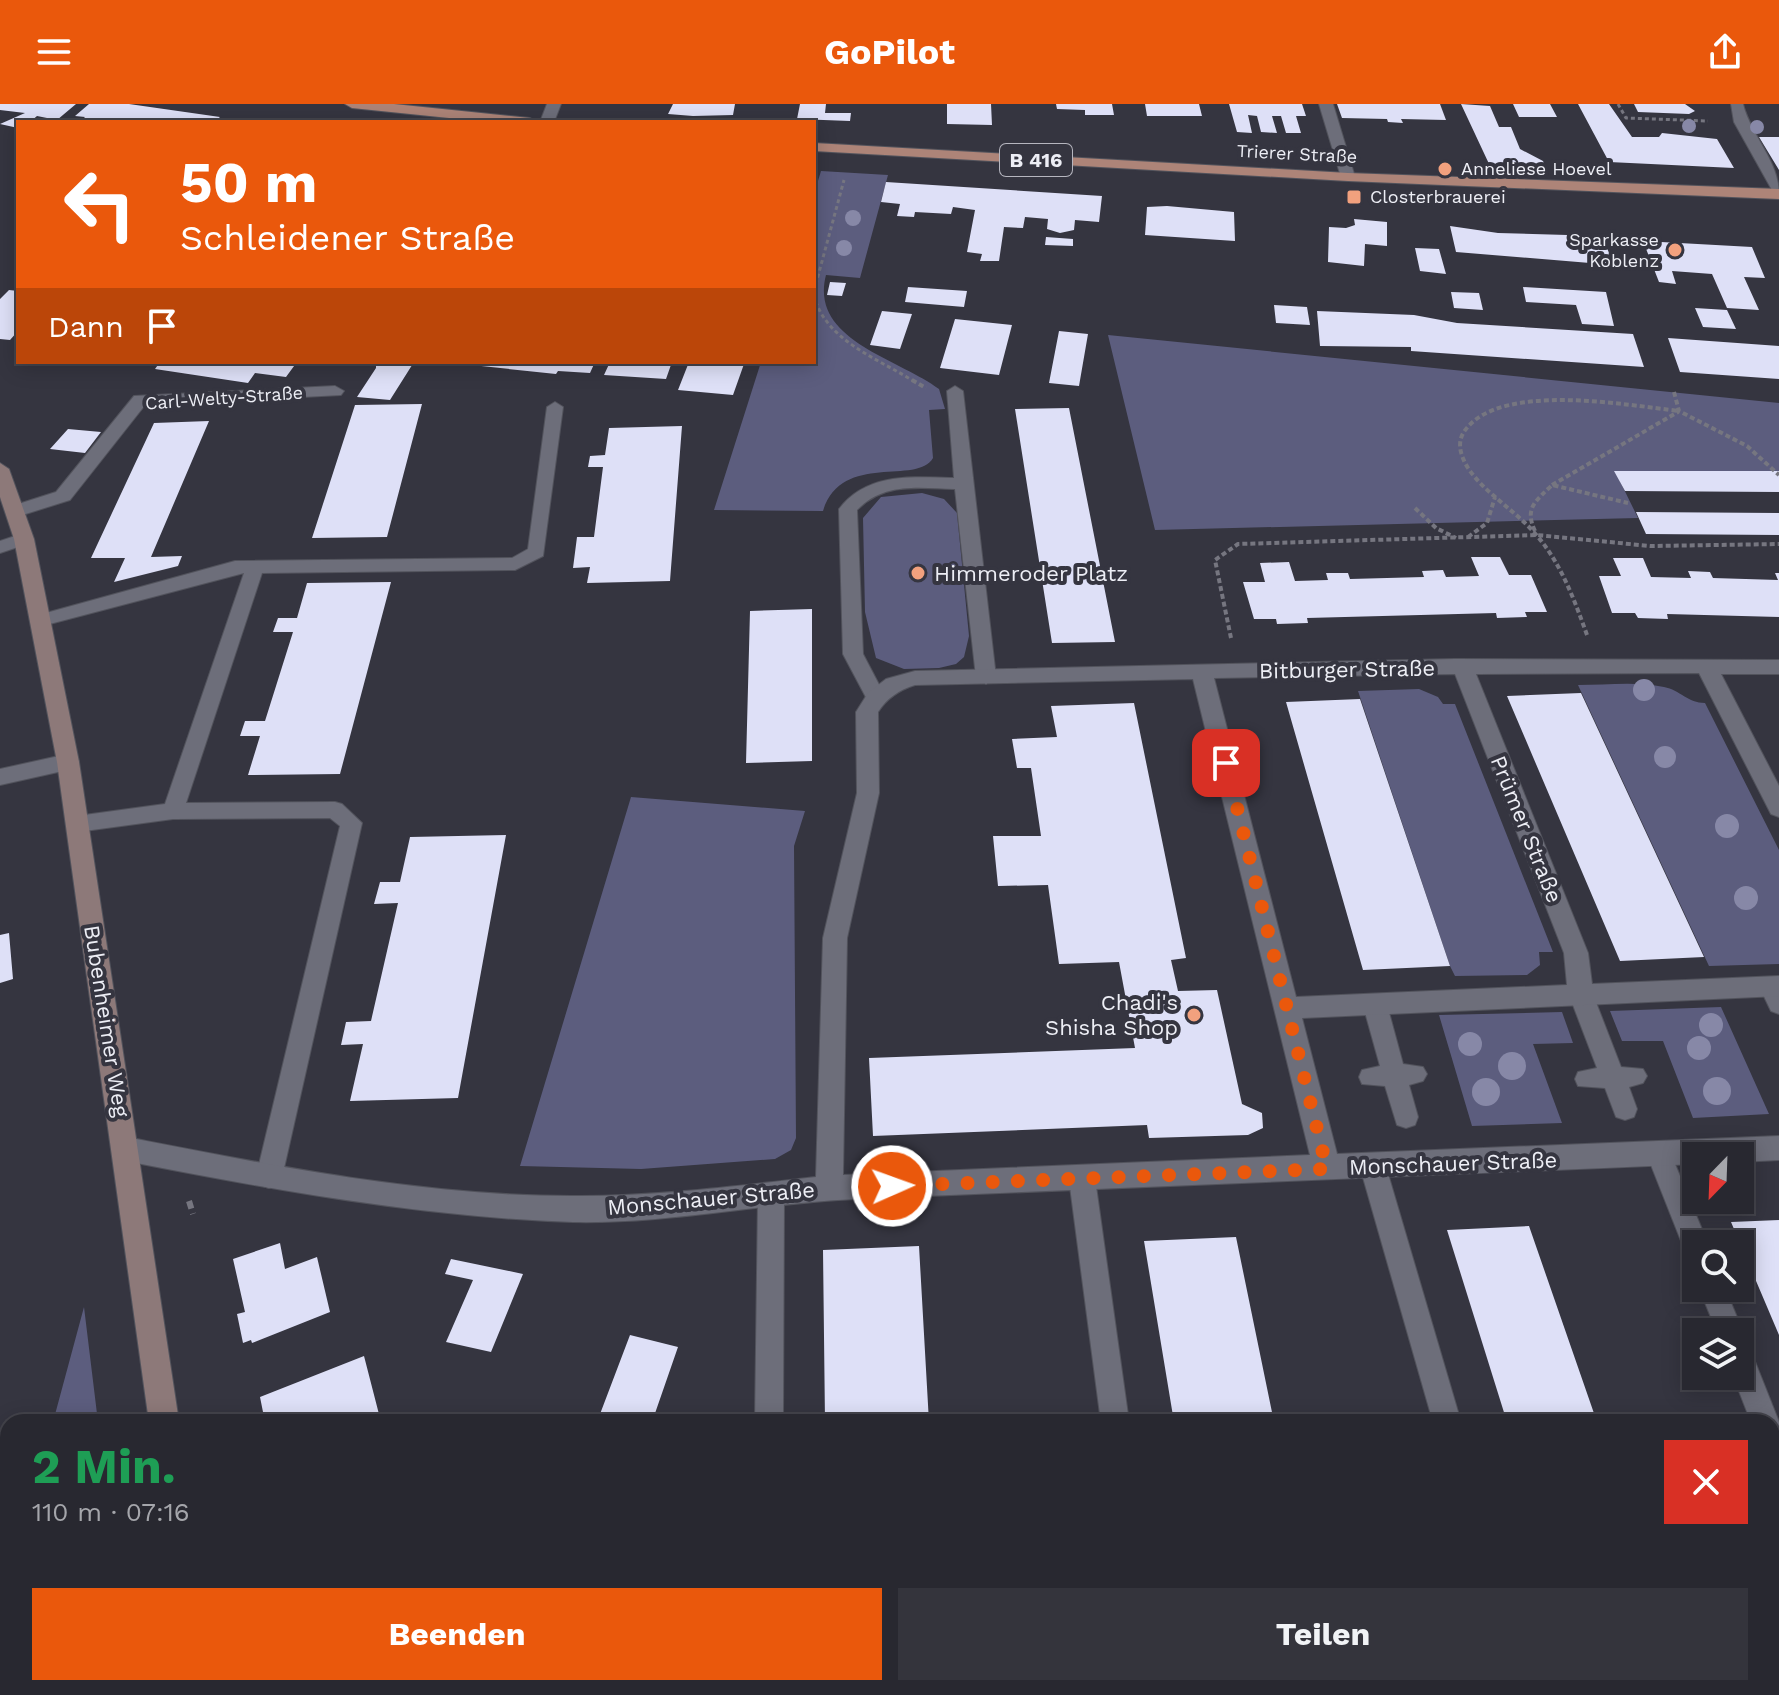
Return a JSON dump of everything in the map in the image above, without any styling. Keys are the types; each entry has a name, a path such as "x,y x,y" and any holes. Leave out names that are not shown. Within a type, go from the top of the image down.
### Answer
{"main road":[{"path":"352,104 510,120"},
{"name":"Trierer Straße","path":"816,147 1348,177 1779,192"}],"street":[{"path":"1326,104 1348,177"},
{"name":"Carl-Welty-Straße","path":"16,511 63,496 140,400 335,391"},
{"name":"Bubenheimer Weg","path":"0,469 24,539 68,762 163,1414"},
{"name":"Bitburger Straße","path":"876,698 894,684 915,678 1599,665 1779,667"},
{"path":"1706,666 1779,808"},
{"name":"Prümer Straße","path":"1463,668 1576,953 1580,992"},
{"path":"1202,671 1327,1169"},
{"path":"829,1188 835,938 868,793 867,712 876,698"},
{"path":"0,777 68,762"},
{"path":"1289,1008 1580,992 1776,992"},
{"name":"Monschauer Straße","path":"126,1149 269,1177 423,1200 516,1207 664,1207 829,1188 1779,1148"}],"lane":[{"path":"1737,104 1741,122 1779,192"},
{"path":"955,391 986,677"},
{"path":"42,620 235,567 515,564 537,552 555,407"},
{"path":"876,698 853,654 848,509 865,490 884,484 963,484"},
{"path":"0,547 24,539"},
{"path":"173,811 255,567"},
{"path":"77,824 173,811 335,810 351,823 269,1177"},
{"path":"1580,992 1624,1076 1625,1109"},
{"path":"1375,1005 1406,1117"},
{"path":"1587,1079 1624,1076"},
{"path":"1659,1155 1689,1230"},
{"path":"1373,1167 1445,1414"},
{"path":"1082,1179 1114,1414"},
{"path":"769,1414 771,1197"},
{"path":"1752,1390 1762,1414"}],"path":[{"path":"1618,104 1626,118 1741,122"},
{"path":"816,286 848,167"},
{"path":"816,303 818,313 835,333 929,390"},
{"path":"1674,392 1679,411"},
{"path":"1537,535 1467,467 1459,441 1466,422 1482,410 1520,403 1565,402 1679,411 1731,438 1774,467 1779,475"},
{"path":"1599,665 1563,572 1529,518 1531,505 1552,485 1679,411"},
{"path":"1552,485 1628,503"},
{"path":"1467,538 1487,523 1495,497"},
{"path":"1415,508 1436,528 1456,538"},
{"path":"1238,670 1215,560 1238,544 1537,535 1650,546 1779,544"}],"shaded area":[{"path":"821,171 888,175 860,278 826,275 824,297 831,316 843,331 861,345 939,389 945,409 929,410 933,458 924,466 912,470 879,472 846,481 833,493 823,511 714,510 760,364 816,364 816,187"},
{"path":"1108,335 1779,403 1779,475 1615,471 1638,518 1155,530"},
{"path":"922,493 944,499 957,513 969,636 964,657 956,664 904,669 876,658 865,612 863,518 881,497"},
{"path":"1578,685 1654,685 1705,703 1779,850 1779,964 1709,966"},
{"path":"1419,689 1438,697 1443,704 1455,704 1553,952 1539,952 1540,965 1527,975 1455,976 1450,966 1358,691"},
{"path":"631,797 805,811 794,846 796,1138 791,1150 775,1159 641,1169 520,1166"},
{"path":"1721,1007 1769,1114 1693,1118 1663,1041 1622,1041 1610,1011"},
{"path":"1562,1012 1573,1043 1533,1044 1562,1123 1472,1126 1439,1015"},
{"path":"84,1307 97,1414 55,1414"}],"building":[{"path":"0,104 76,104 57,120 37,116 32,120 16,120 16,128 0,124 25,113 0,110"},
{"path":"89,104 129,104 220,117 216,120 82,120 85,117 75,116"},
{"path":"673,104 735,104 733,115 693,116 668,114"},
{"path":"800,104 826,104 825,113 851,113 850,121 797,119"},
{"path":"947,104 991,104 992,125 947,124"},
{"path":"1056,104 1112,104 1114,115 1085,115 1085,110 1057,109"},
{"path":"1145,104 1199,104 1202,116 1147,116"},
{"path":"1229,104 1302,104 1306,116 1296,116 1301,133 1286,133 1281,116 1272,116 1277,133 1261,132 1257,116 1248,115 1252,133 1237,132"},
{"path":"1337,104 1440,104 1446,120 1401,119 1403,123 1388,122 1387,119 1342,118"},
{"path":"1461,104 1490,106 1499,127 1511,127 1520,149 1543,161 1546,168 1490,166"},
{"path":"1513,104 1550,104 1557,117 1519,117"},
{"path":"1578,104 1609,104 1632,137 1659,137 1662,133 1717,139 1734,168 1609,162"},
{"path":"1634,104 1685,104 1695,111 1689,114 1638,112"},
{"path":"1759,137 1779,137 1779,170"},
{"path":"886,182 1102,196 1099,222 1075,220 1074,230 1060,233 1047,229 1048,219 1025,217 1023,228 1004,227 999,261 980,261 982,254 967,252 975,210 953,207 951,214 915,212 914,217 897,216 900,204 881,202"},
{"path":"1147,207 1234,212 1235,241 1145,235"},
{"path":"1354,219 1387,222 1387,246 1365,244 1364,266 1328,262 1329,227 1346,228 1355,225"},
{"path":"1450,226 1498,233 1602,236 1614,265 1456,252"},
{"path":"1046,237 1073,239 1073,246 1045,245"},
{"path":"1643,241 1752,247 1765,278 1744,277 1759,310 1727,308 1712,274 1672,271 1676,284 1659,282"},
{"path":"1415,248 1439,249 1446,274 1420,271"},
{"path":"830,282 846,283 842,296 827,295"},
{"path":"908,287 967,291 964,307 905,302"},
{"path":"1523,287 1606,292 1614,326 1582,324 1576,305 1526,302"},
{"path":"9,290 16,291 16,333 10,340 0,339 0,299"},
{"path":"1451,292 1479,293 1483,310 1454,308"},
{"path":"1274,305 1307,307 1310,325 1276,323"},
{"path":"1695,308 1727,310 1736,329 1703,327"},
{"path":"882,311 912,314 900,349 870,345"},
{"path":"1317,311 1414,315 1457,323 1633,334 1644,367 1411,351 1411,347 1320,346"},
{"path":"955,319 1012,325 999,375 940,368"},
{"path":"1059,331 1088,334 1079,386 1049,383"},
{"path":"1668,338 1779,346 1779,379 1680,372"},
{"path":"159,364 296,364 286,377 255,373 248,383 155,369"},
{"path":"376,364 413,364 390,400 357,397"},
{"path":"462,364 594,364 590,373 558,371 556,374"},
{"path":"609,364 671,364 666,379 604,375"},
{"path":"688,364 744,364 733,395 678,390"},
{"path":"422,404 387,537 312,538 355,405"},
{"path":"1069,408 1115,642 1052,643 1015,409"},
{"path":"209,421 151,557 182,556 178,566 114,582 125,558 91,558 154,423"},
{"path":"682,426 670,581 587,583 590,567 573,568 577,537 594,537 603,467 588,467 590,456 605,455 609,428"},
{"path":"68,429 101,432 85,453 50,449"},
{"path":"1614,471 1779,471 1779,492 1625,491"},
{"path":"1636,512 1779,513 1779,535 1646,534"},
{"path":"1471,557 1500,557 1509,575 1531,575 1547,612 1525,612 1527,617 1497,618 1496,613 1307,618 1308,623 1277,624 1276,619 1254,619 1243,582 1265,582 1260,563 1289,562 1295,581 1328,580 1326,573 1348,573 1350,579 1424,577 1422,571 1443,570 1446,577 1479,576"},
{"path":"1613,558 1643,558 1651,577 1691,578 1688,571 1710,572 1713,578 1778,580 1775,573 1779,573 1779,617 1667,614 1668,619 1638,618 1635,613 1612,613 1599,576 1621,576"},
{"path":"391,582 340,774 248,775 260,736 240,736 245,721 265,721 293,632 273,632 278,618 297,618 307,583"},
{"path":"812,609 812,761 746,763 750,611"},
{"path":"1581,693 1704,957 1620,961 1507,696"},
{"path":"1360,699 1450,966 1363,970 1286,702"},
{"path":"1134,703 1186,958 1171,960 1178,991 1217,990 1242,1104 1262,1113 1263,1128 1248,1135 1149,1138 1147,1125 873,1136 869,1058 1135,1048 1119,962 1059,964 1048,885 998,886 993,836 1041,836 1031,768 1017,768 1012,739 1057,737 1051,706"},
{"path":"506,835 458,1098 350,1101 363,1044 341,1045 346,1022 371,1021 398,903 374,904 380,882 400,882 410,837"},
{"path":"9,933 13,979 0,983 0,935"},
{"path":"1779,1220 1779,1335 1754,1276 1754,1230 1734,1230 1731,1222"},
{"path":"1529,1226 1594,1414 1504,1414 1447,1230"},
{"path":"1236,1237 1272,1414 1173,1414 1144,1241"},
{"path":"280,1243 285,1269 317,1257 330,1312 252,1343 251,1340 243,1343 237,1314 245,1312 233,1259"},
{"path":"919,1246 929,1414 825,1414 823,1250"},
{"path":"451,1259 523,1274 491,1352 446,1342 473,1280 445,1274"},
{"path":"630,1335 678,1347 655,1414 600,1414"},
{"path":"364,1356 379,1414 263,1414 260,1397"}],"place":[{"name":"Anneliese Hoevel","path":"1445,169"},
{"name":"Closterbrauerei","path":"1354,197"},
{"name":"Sparkasse Koblenz","path":"1675,250"},
{"name":"Himmeroder Platz","path":"918,573"},
{"name":"Chadi's Shisha Shop","path":"1194,1015"}],"route":[{"path":"892,1186 1327,1169 1226,763"}]}
